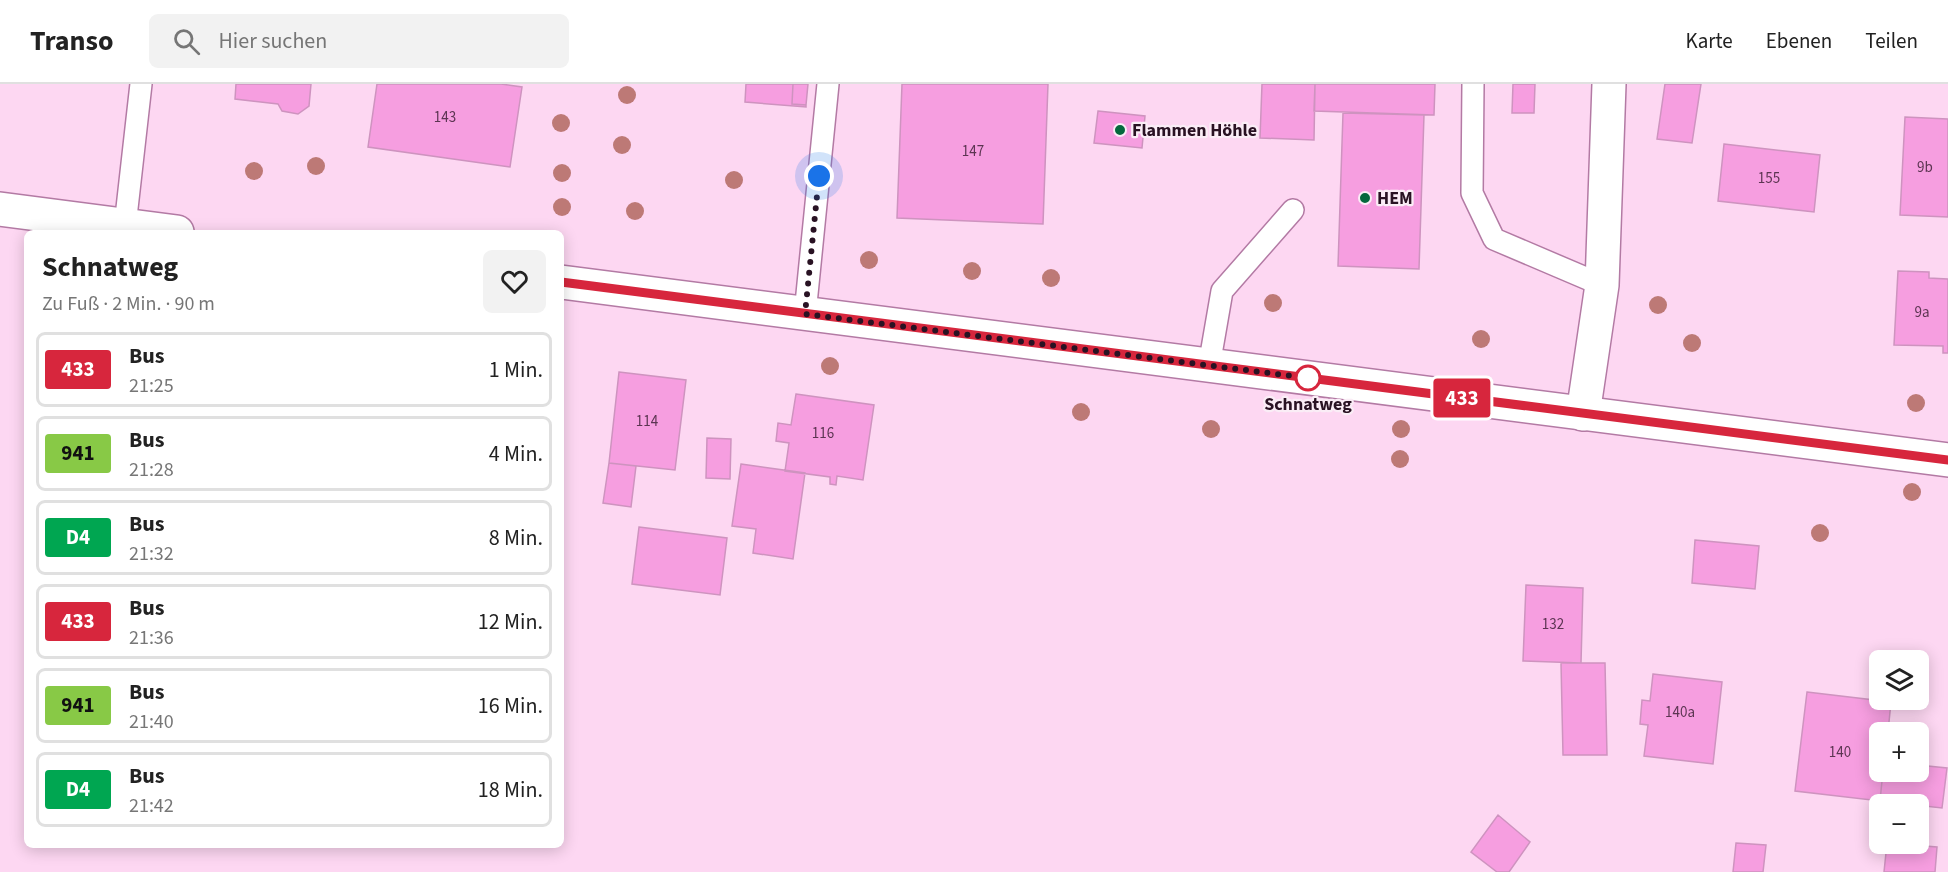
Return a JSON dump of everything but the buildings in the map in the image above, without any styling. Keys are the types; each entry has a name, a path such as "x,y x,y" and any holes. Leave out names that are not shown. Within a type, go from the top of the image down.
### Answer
{"main road":[{"path":"1583,414 1602,285 1609,84"},
{"path":"0,209 160,230"},
{"path":"564,282 1948,460"}],"lane":[{"path":"125,226 141,84"},
{"path":"805,314 828,84"},
{"path":"1473,84 1472,193 1494,239 1602,285"},
{"path":"1209,366 1222,291 1293,210"}],"bus line":[{"name":"433","path":"564,282 1948,460"}],"place":[{"name":"Flammen Höhle","path":"1120,130"},
{"name":"HEM","path":"1365,198"},
{"name":"Schnatweg","path":"1308,378"}],"route":[{"path":"819,176 805,314 1308,378"}]}
